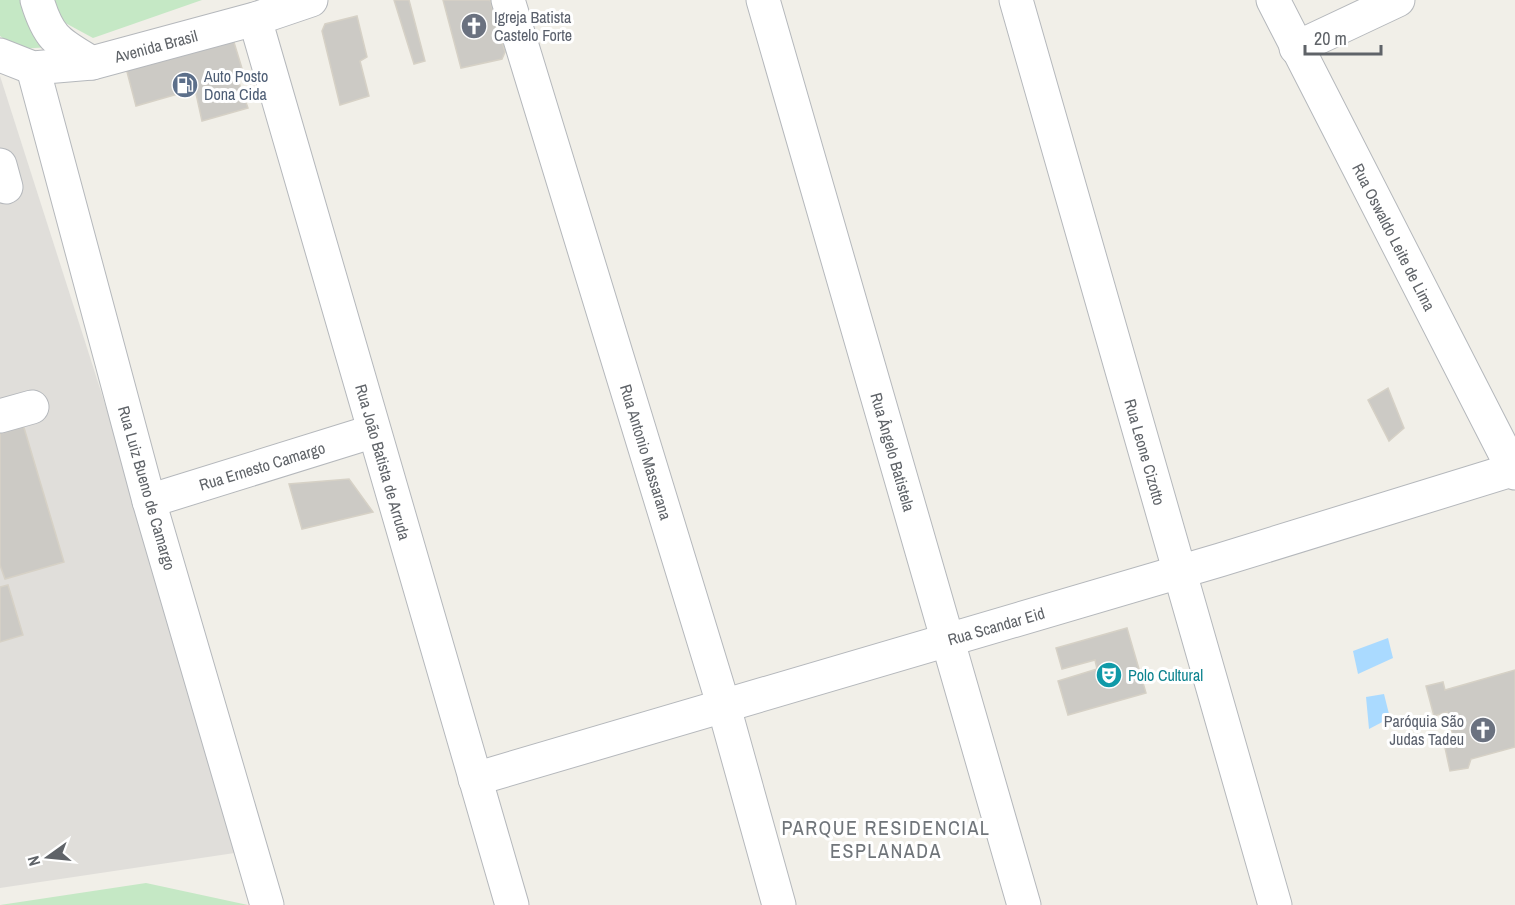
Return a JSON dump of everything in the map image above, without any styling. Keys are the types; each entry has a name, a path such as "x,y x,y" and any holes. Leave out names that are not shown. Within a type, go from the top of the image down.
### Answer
{"street":[{"path":"37,0 45,25 57,42 93,63"},
{"name":"Avenida Brasil","path":"0,55 33,68 93,63 255,19 311,0"},
{"name":"Rua Antonio Massarana","path":"508,0 724,707 779,905"},
{"name":"Rua Ângelo Batistela","path":"763,0 1023,905"},
{"name":"Rua Leone Cizotto","path":"1016,0 1275,905"},
{"name":"Rua Oswaldo Leite de Lima","path":"1273,0 1514,470"},
{"path":"1296,48 1398,0"},
{"name":"Rua João Batista de Arruda","path":"255,19 512,905"},
{"name":"Rua Luiz Bueno de Camargo","path":"33,68 149,501 267,905"},
{"path":"0,416 32,407"},
{"name":"Rua Ernesto Camargo","path":"149,501 374,431"},
{"name":"Rua Scandar Eid","path":"475,779 1179,572 1514,470"}],"shaded area":[{"path":"0,76 248,851 0,888"}],"green space":[{"path":"0,0 23,0 51,47 18,49 0,36"},
{"path":"52,0 202,0 93,38 58,19"},
{"path":"146,883 248,905 0,905"}],"water":[{"path":"1388,638 1393,658 1358,674 1353,651"},
{"path":"1384,694 1390,718 1369,729 1366,697"}],"building":[{"path":"394,0 409,0 425,61 414,64"},
{"name":"Igreja Batista Castelo Forte","path":"443,0 490,0 505,52 502,59 461,68"},
{"path":"357,16 367,57 360,61 369,96 340,105 322,31 325,24"},
{"name":"Auto Posto Dona Cida","path":"233,39 244,75 238,80 248,108 202,121 195,89 136,106 126,68"},
{"path":"1388,388 1404,428 1389,441 1368,400"},
{"path":"22,421 64,562 5,579 0,565 0,427"},
{"path":"349,479 373,512 302,529 289,484"},
{"path":"8,585 23,635 0,642 0,587"},
{"name":"Polo Cultural","path":"1127,628 1146,693 1068,715 1058,681 1097,669 1095,660 1062,669 1056,648"},
{"name":"Paróquia São Judas Tadeu","path":"1515,670 1515,747 1471,759 1468,768 1450,771 1444,743 1455,745 1447,712 1434,716 1426,686 1443,682 1445,690"}],"place":[{"name":"Igreja Batista Castelo Forte","path":"474,26"},
{"name":"Auto Posto Dona Cida","path":"185,85"},
{"name":"Polo Cultural","path":"1109,675"},
{"name":"Paróquia São Judas Tadeu","path":"1483,730"}],"district":[{"name":"PARQUE RESIDENCIAL ESPLANADA","path":"886,840"}]}
